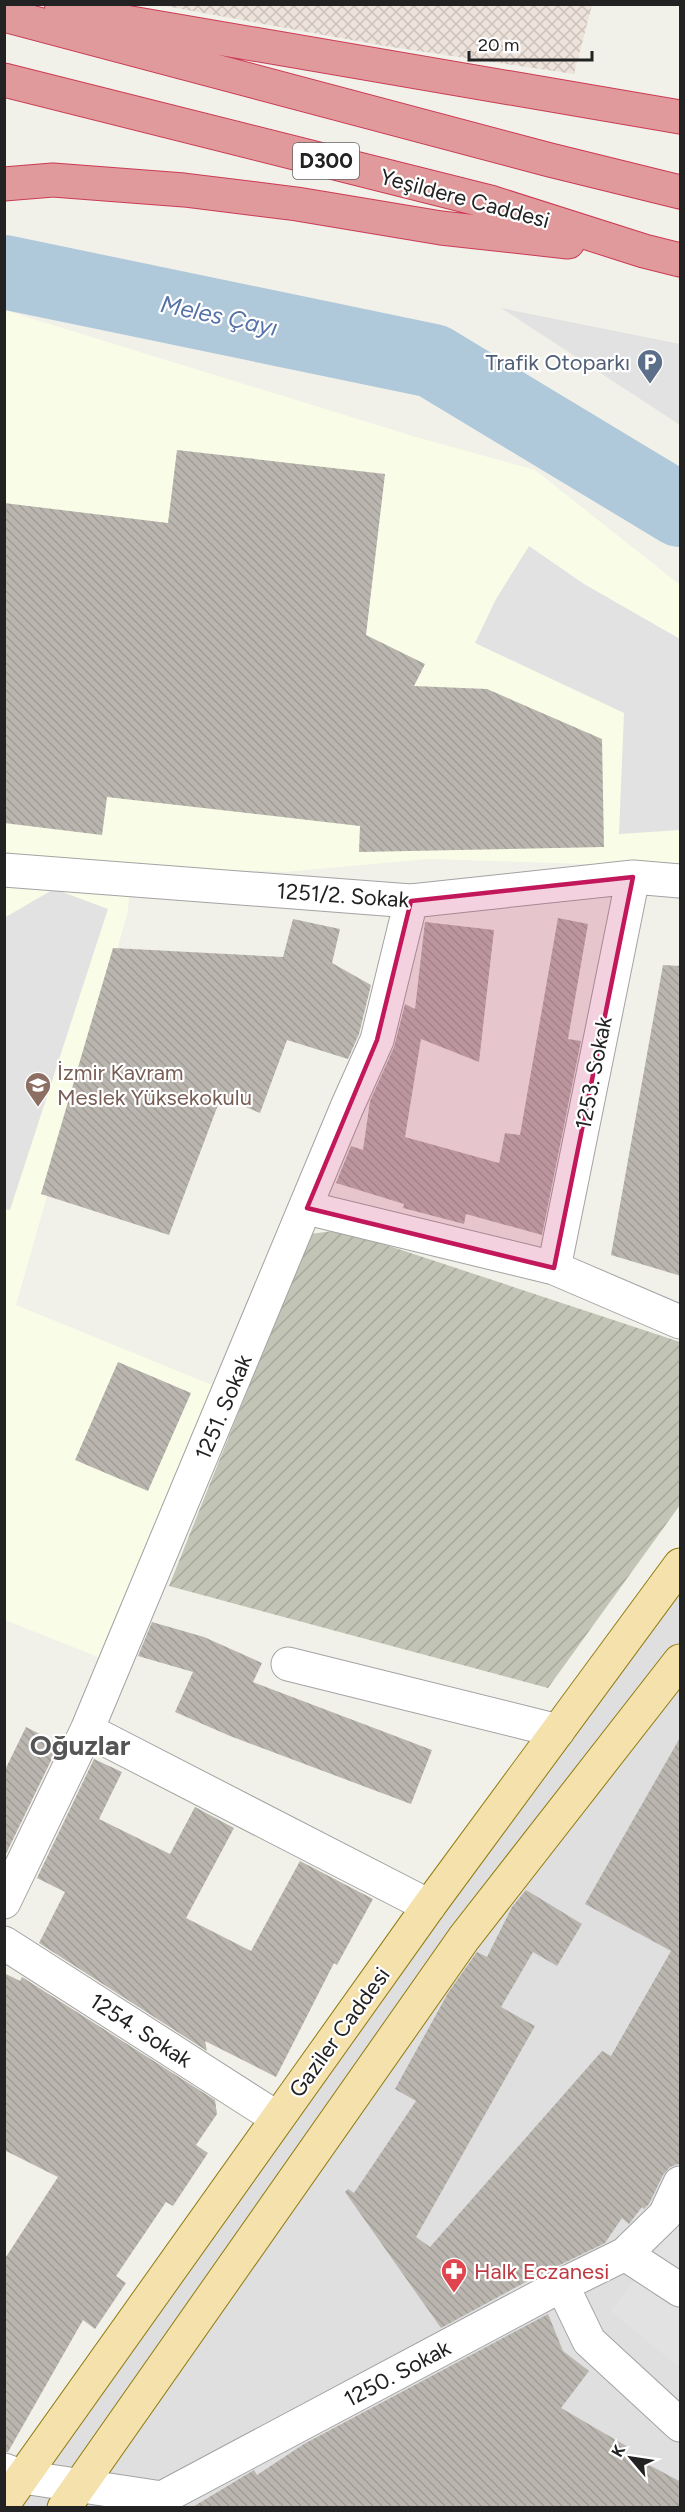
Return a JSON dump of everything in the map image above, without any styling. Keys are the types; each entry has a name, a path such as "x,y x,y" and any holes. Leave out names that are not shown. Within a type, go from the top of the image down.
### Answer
{"highway":[{"path":"15,4 216,36 524,92 681,117"},
{"path":"4,15 538,157 681,192"},
{"name":"Yeşildere Caddesi","path":"4,80 490,202 644,251 681,260"},
{"path":"4,184 53,180 184,190 297,204 441,228 644,251"}],"main road":[{"name":"Gaziler Caddesi","path":"4,2503 14,2473 681,1565"},
{"path":"73,2496 464,1938 681,1661"}],"street":[{"name":"1251/2. Sokak","path":"4,870 411,901 633,877 681,881"},
{"name":"1253. Sokak","path":"554,1268 633,877"},
{"name":"1251. Sokak","path":"4,1902 87,1730 307,1208 346,1107 377,1040 411,901"},
{"path":"307,1208 554,1268 681,1322"},
{"path":"288,1664 558,1731"},
{"path":"87,1730 429,1906"},
{"name":"1254. Sokak","path":"4,1943 277,2118"},
{"name":"1250. Sokak","path":"14,2473 73,2496 162,2498 561,2285 625,2254 665,2215 681,2183"},
{"path":"625,2254 681,2290"},
{"path":"561,2285 589,2341 681,2425"}],"highlighted area":[{"path":"633,877 554,1268 307,1208 377,1040 411,901"}],"shaded area":[{"path":"160,5 592,5 574,74 385,46"},
{"name":"Trafik Otoparkı","path":"501,308 680,344 680,425"},
{"name":"İzmir Kavram Meslek Yüksekokulu","path":"4,310 416,437 535,470 680,585 680,867 428,859 284,872 131,866 128,911 16,1305 212,1385 98,1657 5,1620"},
{"path":"529,546 584,584 680,639 680,830 619,834 624,713 475,643 496,599"},
{"path":"54,889 108,909 10,1210 4,1209 4,918"},
{"path":"341,1230 680,1342 680,1505 548,1688 169,1586 310,1234"},
{"path":"680,1578 680,2507 5,2508"},
{"path":"680,2218 680,2368 611,2311"}],"building":[{"path":"177,450 385,474 366,635 425,664 414,686 487,689 602,739 604,847 359,852 360,826 107,797 102,835 4,823 4,503 168,523"},
{"path":"558,918 588,924 568,1039 581,1041 542,1235 466,1214 464,1224 403,1208 404,1204 336,1183 351,1146 363,1150 370,1101 394,1047 405,1004 415,1009 425,922 494,930 479,1062 421,1039 405,1137 499,1163 505,1133 520,1135"},
{"path":"293,919 340,929 332,963 371,985 359,1034 348,1059 287,1040 260,1113 221,1097 169,1235 41,1194 113,948 283,957"},
{"path":"663,965 681,966 681,1276 611,1255"},
{"path":"118,1362 191,1393 148,1491 75,1460"},
{"path":"152,1622 204,1637 262,1663 253,1682 432,1750 411,1804 230,1736 175,1712 193,1672 138,1656"},
{"path":"26,1727 59,1744 4,1858 4,1772"},
{"path":"681,1736 681,2163 670,2167 663,2175 649,2204 644,2209 642,2207 629,2224 622,2218 605,2243 533,2278 441,2328 345,2192 348,2189 354,2193 416,2101 395,2089 448,1993 477,1952 487,1957 512,1907 526,1890 582,1924 557,1966 533,1952 501,2007 535,2026 416,2237 430,2247 602,2051 611,2056 671,1951 585,1904"},
{"path":"94,1759 122,1772 99,1819 170,1854 195,1807 234,1828 186,1918 251,1951 300,1861 373,1899 337,1965 334,1963 276,2077 205,2041 207,2051 39,1943 65,1892 37,1878"},
{"path":"4,1973 20,1981 22,1977 215,2100 217,2114 196,2145 208,2153 173,2206 166,2202 116,2276 126,2283 95,2329 83,2320 8,2452 4,2452 4,2260 58,2177 4,2150"},
{"path":"548,2314 563,2351 589,2371 561,2408 628,2447 625,2452 681,2482 681,2508 191,2508 254,2470 257,2475 304,2444"}],"waterway":[{"name":"Meles Çayı","path":"4,272 433,361 680,510"}],"place":[{"name":"Trafik Otoparkı","path":"650,385"},
{"name":"İzmir Kavram Meslek Yüksekokulu","path":"38,1108"},
{"name":"Halk Eczanesi","path":"454,2294"}],"district":[{"name":"Oğuzlar","path":"80,1745"}]}
